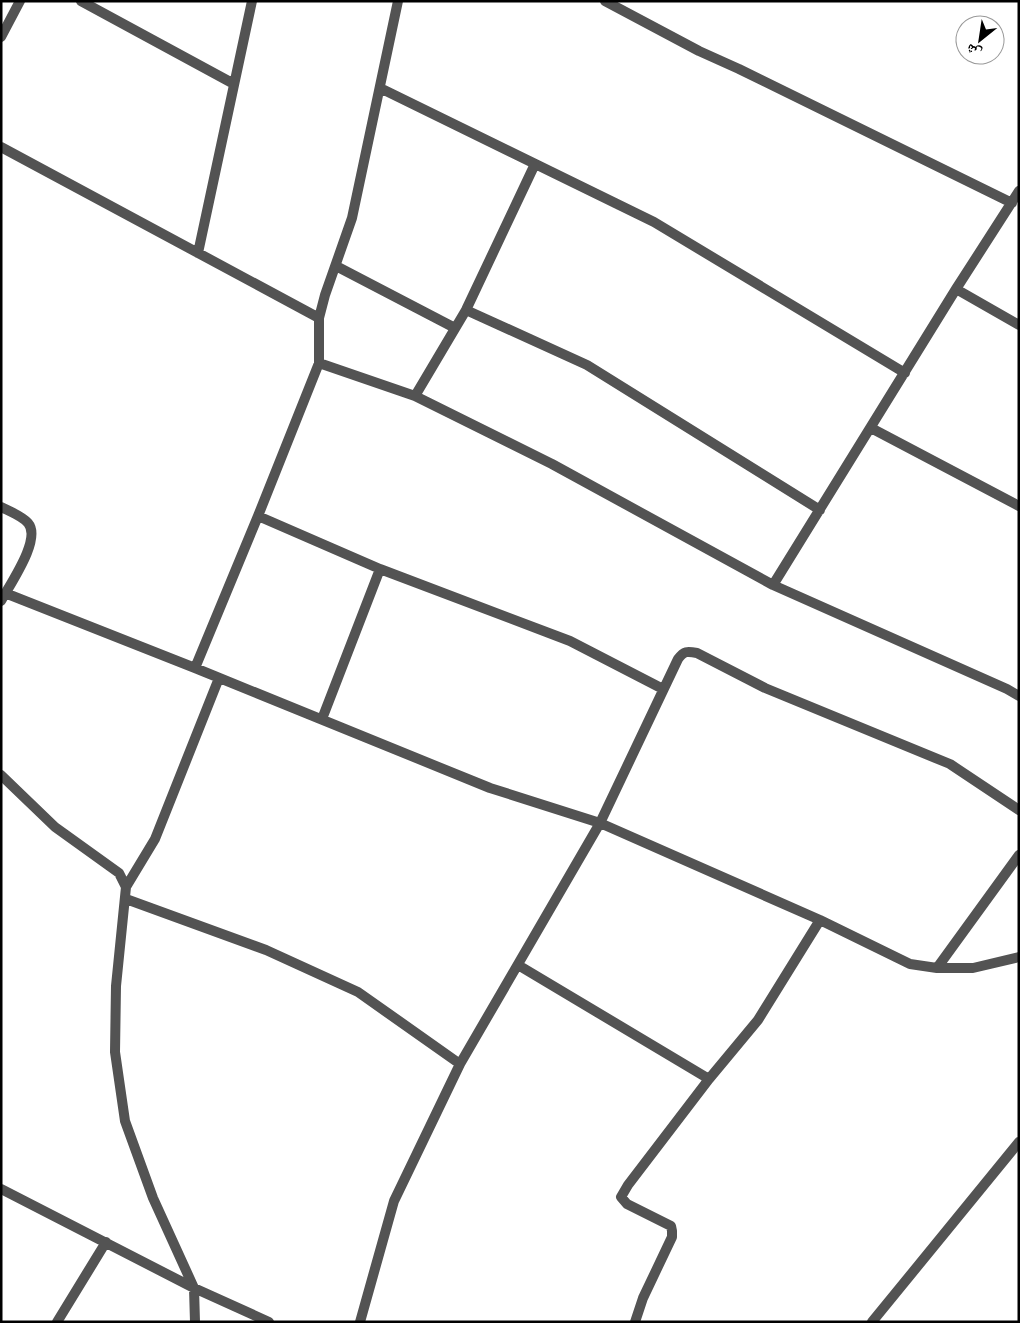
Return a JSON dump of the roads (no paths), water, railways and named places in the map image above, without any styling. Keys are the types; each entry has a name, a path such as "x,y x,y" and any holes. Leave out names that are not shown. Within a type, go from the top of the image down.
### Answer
{"street":[{"path":"1,37 20,1"},
{"path":"81,1 234,84"},
{"path":"198,253 252,1"},
{"path":"195,668 319,363 319,318 325,295 352,218 398,1"},
{"path":"605,1 699,51 1012,203"},
{"path":"380,88 654,222 905,373"},
{"path":"1,147 319,318"},
{"path":"415,396 466,310 535,164"},
{"path":"773,585 872,428 956,288 1019,191"},
{"path":"336,266 455,328"},
{"path":"956,288 1019,325"},
{"path":"466,310 588,365 820,510"},
{"path":"319,363 415,396 552,464 773,585 1019,696"},
{"path":"872,428 1019,506"},
{"path":"1,507 28,523 32,532 30,547 3,597 195,668 490,788 600,823 820,920 910,964 937,968 974,968 1019,957"},
{"path":"258,516 380,569 570,642 663,689"},
{"path":"322,719 380,569"},
{"path":"360,1322 394,1201 460,1064 600,823 663,689 683,653 688,651 697,653 766,688 950,764 1019,810"},
{"path":"126,887 155,839 219,678"},
{"path":"1,775 55,827 119,873 126,887 116,986 115,1052 125,1121 153,1198 194,1288 195,1322"},
{"path":"937,968 1019,855"},
{"path":"126,900 266,950 358,992 460,1064"},
{"path":"635,1322 643,1298 672,1238 672,1231 671,1226 627,1204 621,1197 628,1185 709,1079 758,1020 820,920"},
{"path":"518,965 709,1079"},
{"path":"872,1322 1019,1142"},
{"path":"1,1189 194,1288 269,1322"},
{"path":"58,1322 106,1242"}]}
